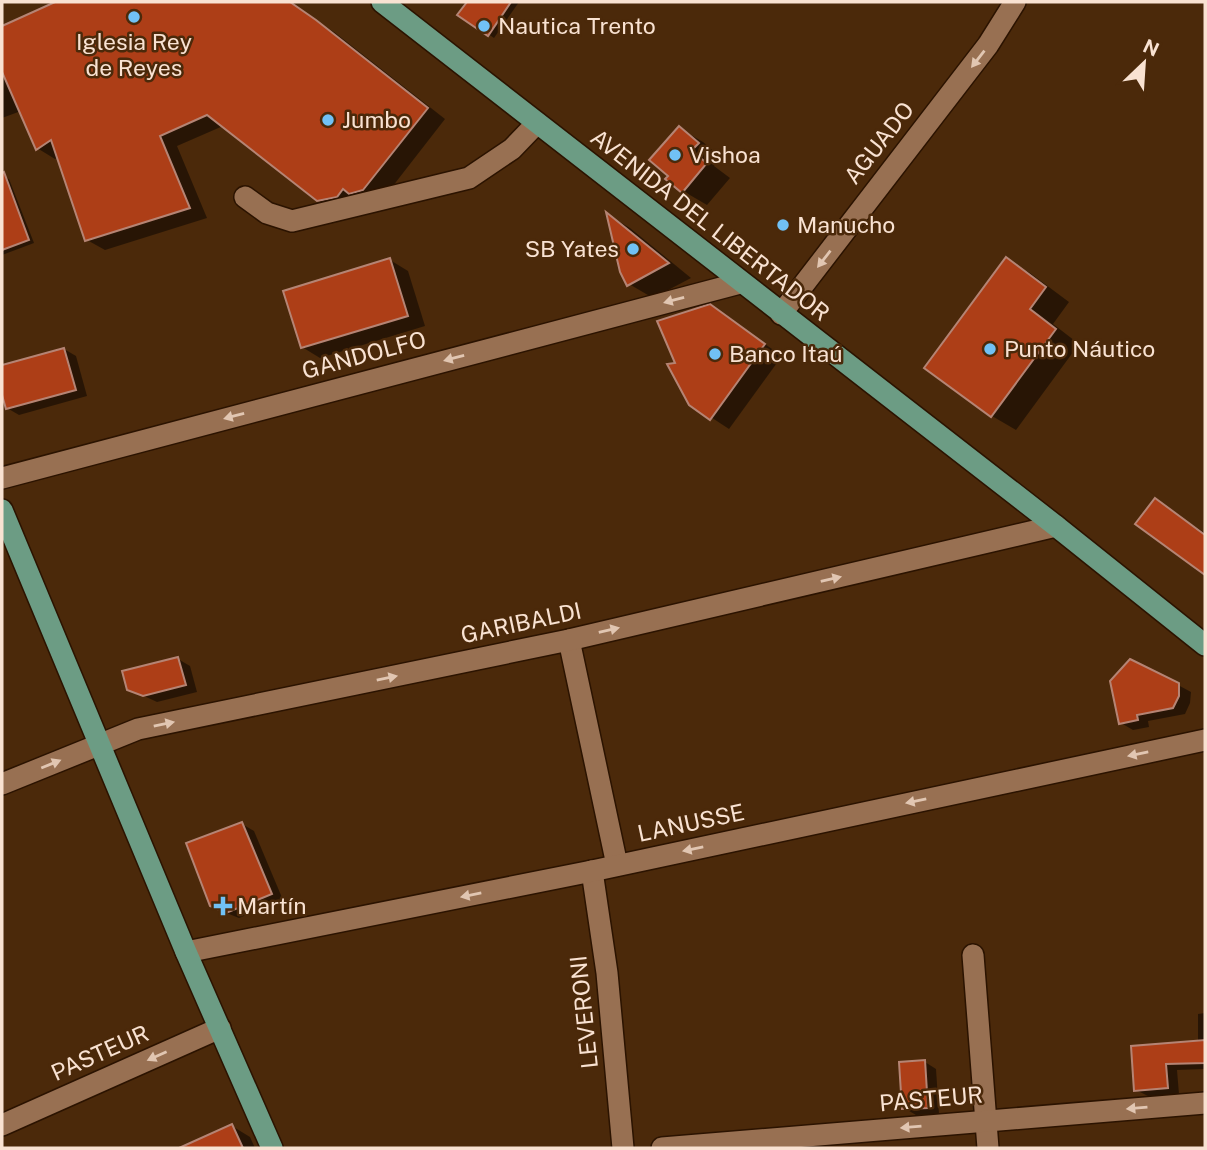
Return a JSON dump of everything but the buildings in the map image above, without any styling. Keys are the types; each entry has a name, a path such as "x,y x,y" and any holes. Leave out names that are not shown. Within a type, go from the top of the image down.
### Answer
{"main road":[{"name":"AVENIDA DEL LIBERTADOR","path":"382,2 1205,645"},
{"path":"2,510 186,952 272,1148"}],"street":[{"name":"AGUADO","path":"781,314 988,45 1015,2"},
{"path":"245,197 267,213 292,221 469,178 512,149 537,123"},
{"name":"GANDOLFO","path":"2,478 740,282"},
{"name":"GARIBALDI","path":"2,784 138,729 569,640 1056,526"},
{"path":"569,640 617,865"},
{"name":"LANUSSE","path":"186,952 617,865 1205,740"},
{"name":"LEVERONI","path":"592,870 607,973 623,1148"},
{"path":"973,955 988,1148"},
{"name":"PASTEUR","path":"2,1125 220,1028"},
{"name":"PASTEUR","path":"662,1148 1205,1103"}],"place":[{"name":"Iglesia Rey de Reyes","path":"134,17"},
{"name":"Nautica Trento","path":"484,26"},
{"name":"Jumbo","path":"328,120"},
{"name":"Vishoa","path":"675,155"},
{"name":"Manucho","path":"783,225"},
{"name":"SB Yates","path":"633,249"},
{"name":"Punto Náutico","path":"990,349"},
{"name":"Banco Itaú","path":"715,354"},
{"name":"Martín","path":"223,906"}]}
